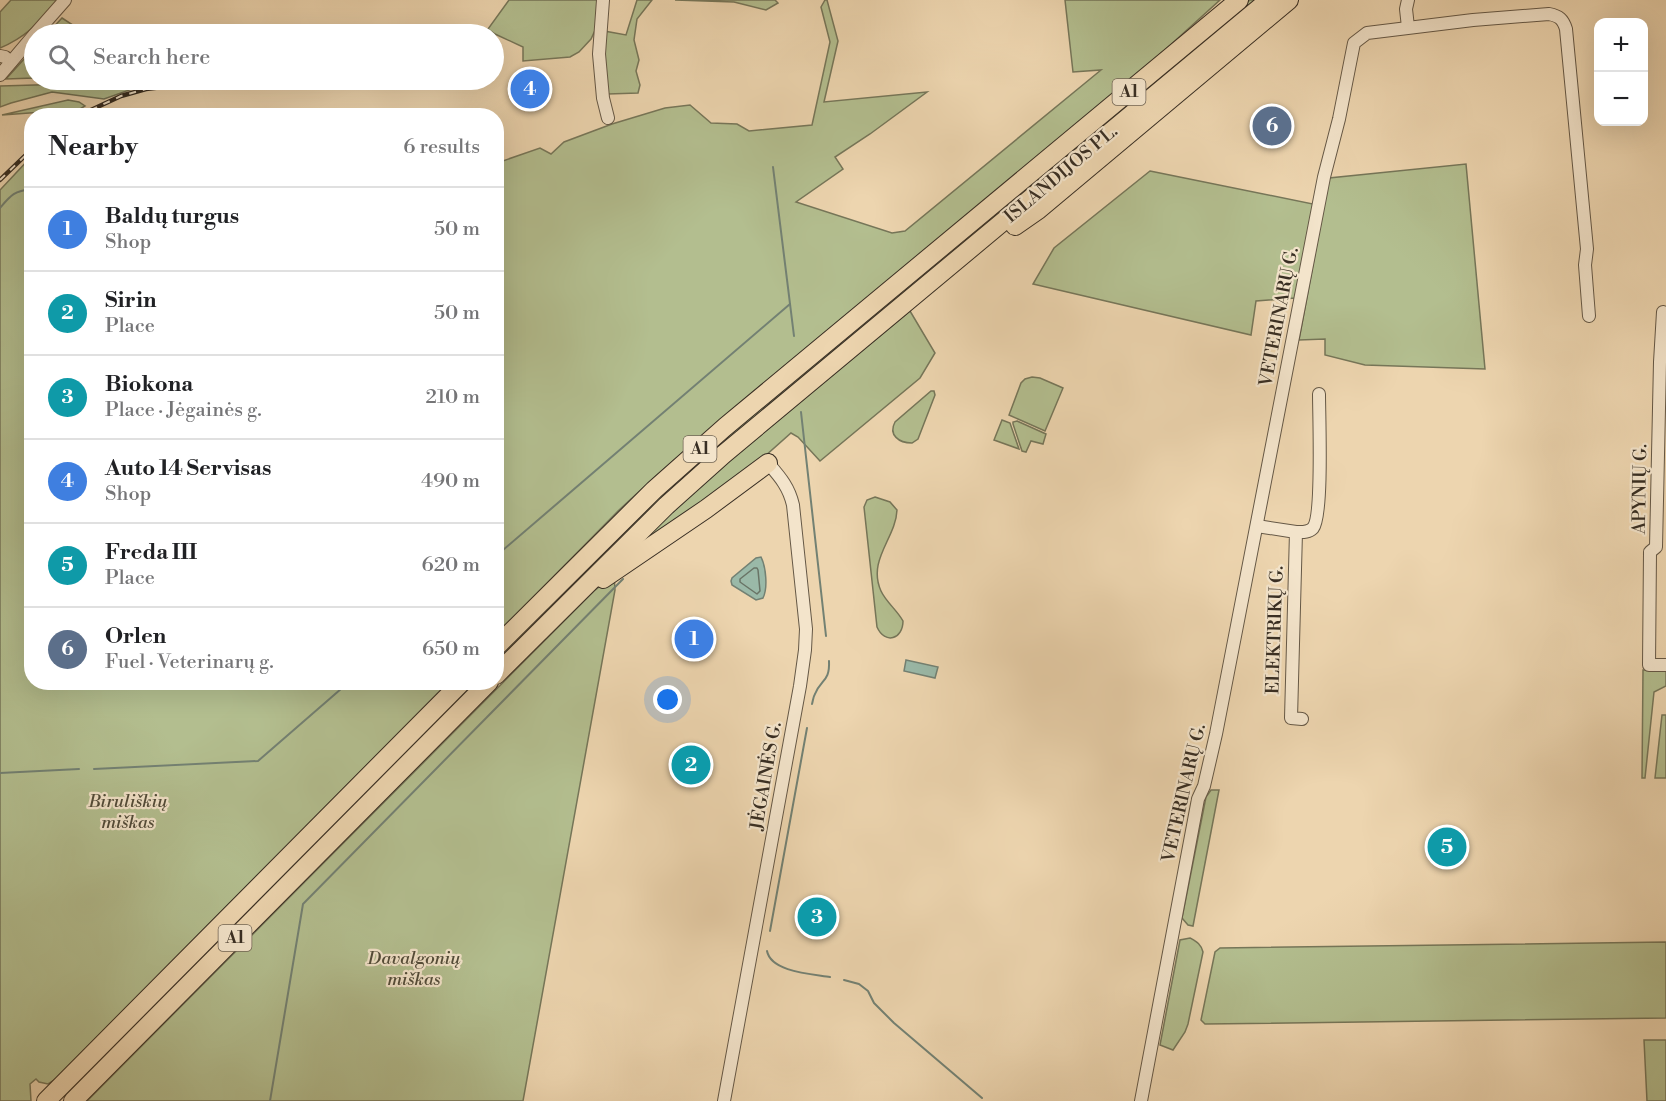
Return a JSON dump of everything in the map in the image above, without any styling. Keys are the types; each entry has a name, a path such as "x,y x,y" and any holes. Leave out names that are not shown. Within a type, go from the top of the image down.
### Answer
{"highway":[{"name":"ISLANDIJOS PL.","path":"504,639 654,490 725,427 1239,0"},
{"name":"ISLANDIJOS PL.","path":"567,603 666,506 724,454 1269,0"},
{"path":"920,291 1038,210 1289,0"},
{"path":"567,603 706,509 768,463"},
{"name":"A1","path":"504,667 567,603"},
{"name":"A1","path":"46,1101 454,690"},
{"name":"A1","path":"73,1101 481,690"}],"street":[{"path":"44,24 65,0"},
{"path":"603,0 599,54 603,98 608,118"},
{"path":"1408,0 1406,9 1408,27"},
{"name":"VETERINARŲ G.","path":"1141,1101 1198,799 1204,786 1216,734 1324,177 1339,119 1354,44 1367,33 1473,20 1549,14 1557,15 1563,20 1566,29 1587,249 1585,265 1589,316"},
{"path":"0,75 6,59 24,44"},
{"name":"APYNIŲ G.","path":"1662,311 1660,362 1663,427 1656,547 1650,552 1648,665 1666,665"},
{"path":"1257,526 1296,532 1305,532 1313,528 1317,519 1318,500 1319,394"},
{"name":"JĖGAINĖS G.","path":"724,1101 805,650 804,606 794,505 785,483 768,463"},
{"name":"ELEKTRIKŲ G.","path":"1296,532 1291,718 1302,719"}],"green space":[{"path":"11,0 59,0 37,24 24,24 24,35 0,48 0,12"},
{"path":"509,0 599,0 597,26 591,39 579,52 570,57 523,61 523,47 504,38 504,24 492,24"},
{"path":"637,0 652,0 637,19 634,40 639,60 636,71 640,85 638,93 608,94 603,59 604,31 626,35"},
{"path":"675,0 775,0 778,3 766,10 734,2"},
{"path":"827,0 838,41 824,102 927,92 835,157 843,169 796,202 892,233 905,231 1101,70 1073,72 1065,0 1220,0 1145,68 740,403 658,474 618,511 504,627 504,161 540,148 551,154 564,142 612,124 665,108 690,105 711,123 737,124 749,131 812,125 830,42 821,7"},
{"path":"1250,0 1261,0 969,241 504,661 504,648 673,480"},
{"path":"62,18 71,24 56,24"},
{"path":"24,59 24,78 6,79"},
{"path":"24,85 24,90 130,90 104,99 52,92 0,107 0,86"},
{"path":"68,100 85,106 82,108 33,108"},
{"path":"24,110 24,113 2,115"},
{"name":"Biruliškių miškas","path":"24,164 24,690 441,690 56,1079 48,1084 36,1079 30,1084 31,1101 0,1101 0,190"},
{"path":"1466,164 1485,369 1365,365 1325,355 1325,339 1299,340 1329,178"},
{"path":"1150,171 1313,204 1295,298 1256,301 1251,335 1033,284 1054,248"},
{"path":"910,311 935,353 920,378 820,461 798,437 791,433 756,464 624,559 691,493"},
{"path":"1032,377 1063,388 1045,431 1009,415 1021,383"},
{"path":"931,391 934,391 935,395 918,439 912,443 899,440 893,431 895,422"},
{"path":"1002,420 1010,423 1019,449 994,440"},
{"path":"1017,421 1046,434 1043,444 1031,441 1026,452 1022,451 1013,424"},
{"path":"875,497 890,502 897,510 877,569 881,591 903,621 900,632 893,638 884,636 877,627 864,507 867,500"},
{"name":"Davalgonių miškas","path":"614,575 615,590 523,1101 87,1101 496,690 504,690 504,682 594,591"},
{"path":"1643,670 1666,670 1666,686 1654,692 1645,778 1642,778"},
{"path":"1662,715 1666,715 1666,778 1655,778"},
{"path":"1211,790 1219,790 1193,926 1188,925 1182,918 1206,797"},
{"path":"1190,938 1201,947 1203,952 1188,1024 1173,1050 1160,1045 1180,940"},
{"path":"1666,942 1666,1018 1205,1024 1201,1020 1215,952 1220,948"},
{"path":"1644,1040 1666,1040 1666,1101 1647,1101"}],"water":[{"path":"761,557 766,589 763,598 756,600 732,585 731,581 756,558"},
{"path":"906,660 938,667 935,678 904,671"}],"waterway":[{"path":"773,167 794,336"},
{"path":"0,208 13,194 24,190"},
{"path":"504,549 790,304"},
{"path":"801,412 826,636"},
{"path":"270,1101 303,904 623,579"},
{"path":"812,704 817,689 827,677 829,661"},
{"path":"94,769 258,761 340,690"},
{"path":"770,931 807,728"},
{"path":"0,773 79,769"},
{"path":"767,951 770,958 784,968 830,977"},
{"path":"844,980 859,984 868,991 874,1003 894,1023 982,1098"}],"railway":[{"path":"95,108 121,96 142,90"},
{"path":"0,180 24,157"}],"place":[{"name":"Auto 14 Servisas","path":"530,89"},
{"name":"Orlen","path":"1272,126"},
{"name":"Baldų turgus","path":"694,639"},
{"name":"Sirin","path":"691,765"},
{"name":"Freda III","path":"1447,847"},
{"name":"Biokona","path":"817,917"}]}
